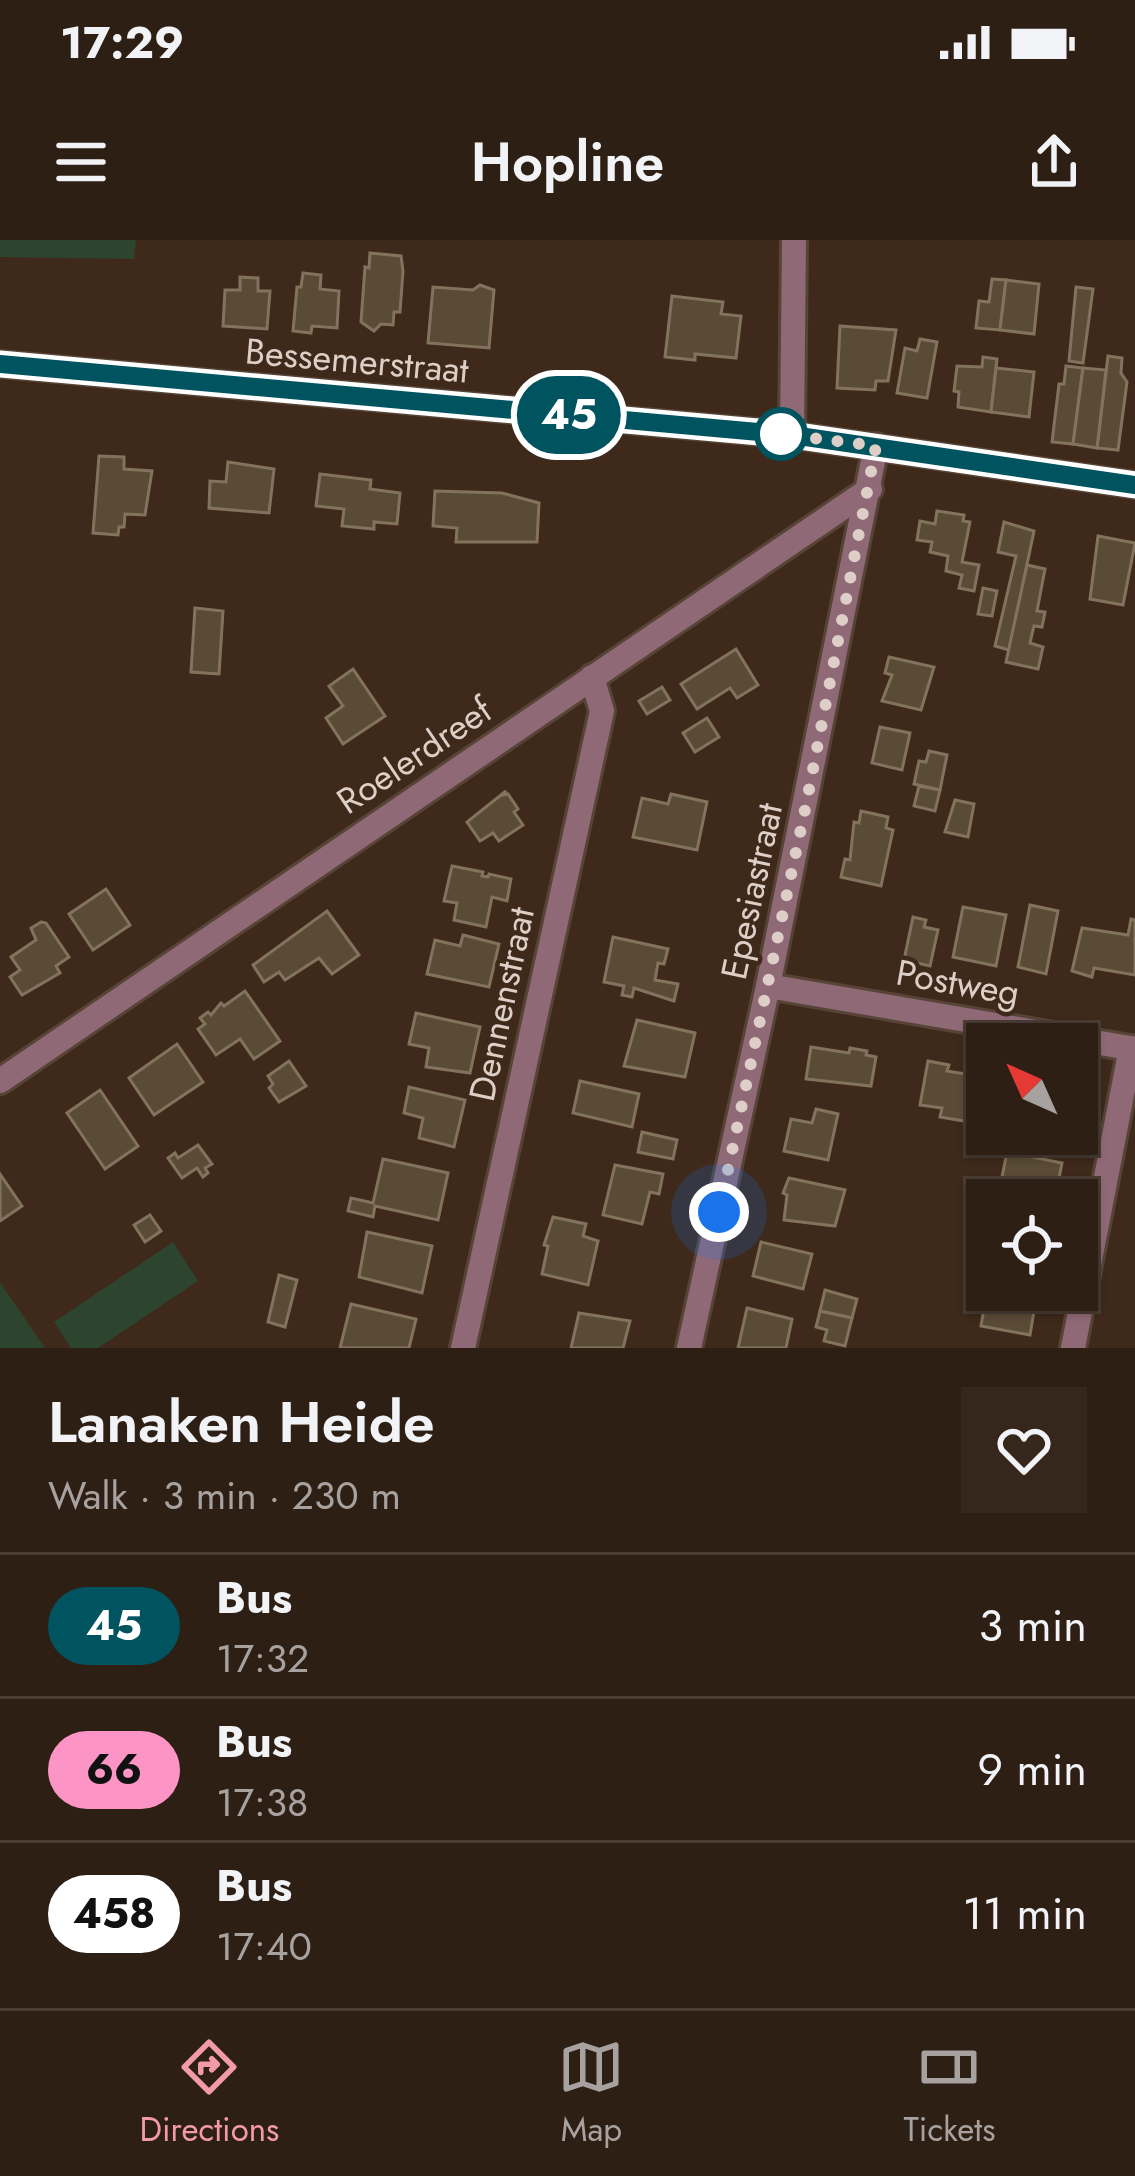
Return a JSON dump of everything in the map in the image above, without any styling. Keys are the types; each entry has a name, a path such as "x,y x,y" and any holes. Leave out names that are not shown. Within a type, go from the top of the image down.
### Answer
{"street":[{"path":"792,435 794,240"},
{"name":"Bessemerstraat","path":"0,364 792,435 1135,485"},
{"name":"Epesiastraat","path":"689,1348 768,986 876,446"},
{"name":"Roelerdreef","path":"0,1081 870,489"},
{"name":"Dennenstraat","path":"463,1348 602,711 592,677"},
{"name":"Postweg","path":"768,986 1133,1048"},
{"path":"1073,1348 1133,1048"}],"green space":[{"path":"0,240 136,240 134,259 0,257"},
{"path":"173,1242 198,1281 98,1348 71,1348 54,1322"},
{"path":"0,1282 45,1348 0,1348"}],"building":[{"path":"370,253 401,256 403,271 400,312 394,312 393,325 381,324 374,331 361,322"},
{"path":"303,273 321,275 320,289 339,291 337,328 312,326 311,333 293,331"},
{"path":"240,277 258,278 258,291 270,291 267,329 223,326 225,290 240,290"},
{"path":"992,279 1006,280 1000,330 976,328 979,301 989,302"},
{"path":"1006,280 1039,284 1034,334 1000,330"},
{"path":"480,285 494,290 489,348 428,343 433,287 473,290"},
{"path":"1076,287 1093,289 1083,363 1069,361"},
{"path":"672,296 723,302 721,314 741,316 736,358 665,357"},
{"path":"840,326 896,330 888,381 876,381 875,390 837,388"},
{"path":"920,339 937,342 927,398 897,393 905,348 917,351"},
{"path":"1108,356 1122,358 1121,373 1127,382 1118,450 1097,448"},
{"path":"983,357 997,359 991,412 958,407 959,392 954,391 957,366 982,367"},
{"path":"1066,366 1083,368 1073,444 1052,442 1059,384 1064,384"},
{"path":"996,368 1034,372 1029,417 991,412"},
{"path":"1083,368 1106,370 1097,448 1073,444"},
{"path":"99,456 124,457 124,469 152,471 145,515 125,514 118,535 93,533"},
{"path":"228,462 274,469 269,513 209,508 210,481 226,482"},
{"path":"320,474 371,480 370,489 400,493 397,524 374,522 374,529 342,526 344,509 316,506"},
{"path":"435,491 502,493 539,503 537,542 456,542 457,528 433,526"},
{"path":"937,511 964,515 963,521 970,522 962,562 979,565 974,591 959,588 962,575 946,571 948,556 930,552 932,542 917,540 920,521 935,524"},
{"path":"1004,522 1034,531 1009,650 995,646 1016,556 998,552"},
{"path":"1098,536 1135,543 1123,605 1090,599"},
{"path":"1027,565 1045,569 1037,611 1045,612 1042,627 1034,626 1030,643 1043,647 1038,669 1006,662"},
{"path":"983,588 997,591 992,616 978,614"},
{"path":"195,608 223,611 219,674 191,672"},
{"path":"736,649 758,685 737,698 730,688 697,709 681,684"},
{"path":"889,657 934,667 921,710 882,701 892,675 885,673"},
{"path":"353,669 385,716 343,744 326,718 343,706 329,686"},
{"path":"662,687 670,700 647,714 639,701"},
{"path":"707,718 719,737 695,752 683,733"},
{"path":"880,727 910,733 902,770 872,763"},
{"path":"929,751 947,755 940,790 914,784 919,761 926,762"},
{"path":"919,786 940,790 935,811 914,806"},
{"path":"506,791 503,795 508,794 518,809 514,812 523,825 499,841 493,833 480,841 467,822"},
{"path":"671,794 707,802 697,850 633,837 642,798 668,804"},
{"path":"955,800 974,804 968,837 945,832"},
{"path":"861,811 888,817 886,828 893,830 881,886 841,877 845,859 850,860 854,822 859,823"},
{"path":"452,866 511,879 507,901 492,897 486,927 454,920 457,903 444,901"},
{"path":"106,889 130,925 93,950 69,914"},
{"path":"1030,905 1058,911 1046,974 1018,967"},
{"path":"963,907 1006,915 996,966 953,957"},
{"path":"327,911 359,955 332,974 319,958 285,980 279,972 264,982 253,965"},
{"path":"913,917 926,920 924,927 938,930 930,966 904,960"},
{"path":"1131,919 1135,920 1135,975 1094,968 1092,977 1072,971 1082,928 1128,935"},
{"path":"41,922 69,957 56,966 60,973 22,995 10,977 20,970 11,957 36,940 31,928"},
{"path":"463,935 499,944 489,987 427,974 435,940 460,946"},
{"path":"613,937 668,949 664,964 658,963 655,980 678,984 674,1001 634,988 632,997 622,995 624,986 604,982"},
{"path":"245,991 280,1041 254,1059 240,1039 216,1055 198,1029 205,1024 200,1018"},
{"path":"416,1013 480,1027 470,1073 426,1067 429,1048 409,1044"},
{"path":"637,1020 695,1033 685,1077 624,1066"},
{"path":"177,1044 203,1082 154,1115 129,1078"},
{"path":"811,1047 867,1051 866,1055 876,1057 871,1086 806,1079"},
{"path":"289,1061 306,1086 279,1102 269,1088 273,1084 268,1076"},
{"path":"928,1061 966,1074 966,1121 940,1117 942,1108 920,1105"},
{"path":"580,1081 639,1094 632,1127 573,1113"},
{"path":"409,1087 465,1100 454,1147 419,1138 423,1118 404,1113"},
{"path":"100,1090 138,1146 105,1169 67,1113"},
{"path":"816,1109 838,1114 828,1160 784,1151 791,1119 812,1123"},
{"path":"642,1132 677,1140 673,1159 638,1152"},
{"path":"198,1145 212,1164 205,1168 208,1173 203,1177 197,1168 182,1178 168,1158 175,1153 178,1158"},
{"path":"1006,1155 1062,1163 1059,1179 1002,1179"},
{"path":"383,1159 448,1173 438,1220 375,1206 373,1217 348,1211 351,1198 373,1203"},
{"path":"615,1165 663,1174 659,1194 650,1192 642,1224 603,1215"},
{"path":"0,1174 22,1206 0,1221"},
{"path":"789,1178 845,1190 835,1226 784,1220 787,1195 783,1193"},
{"path":"150,1215 161,1231 145,1242 134,1225"},
{"path":"553,1217 586,1224 583,1236 598,1241 588,1285 542,1274"},
{"path":"367,1232 432,1246 422,1293 359,1277"},
{"path":"761,1242 812,1254 803,1289 753,1276"},
{"path":"279,1275 297,1280 285,1327 268,1322"},
{"path":"825,1290 857,1299 852,1318 820,1311"},
{"path":"351,1304 416,1319 409,1348 340,1348"},
{"path":"747,1308 792,1319 786,1348 738,1348"},
{"path":"820,1311 852,1318 845,1346 824,1341 827,1330 816,1327"},
{"path":"984,1311 1034,1311 1030,1335 981,1326"},
{"path":"579,1313 630,1321 623,1348 571,1348"}],"bus line":[{"name":"45","path":"0,364 792,435 1135,485"}],"route":[{"path":"719,1212 876,446 781,434"}]}
